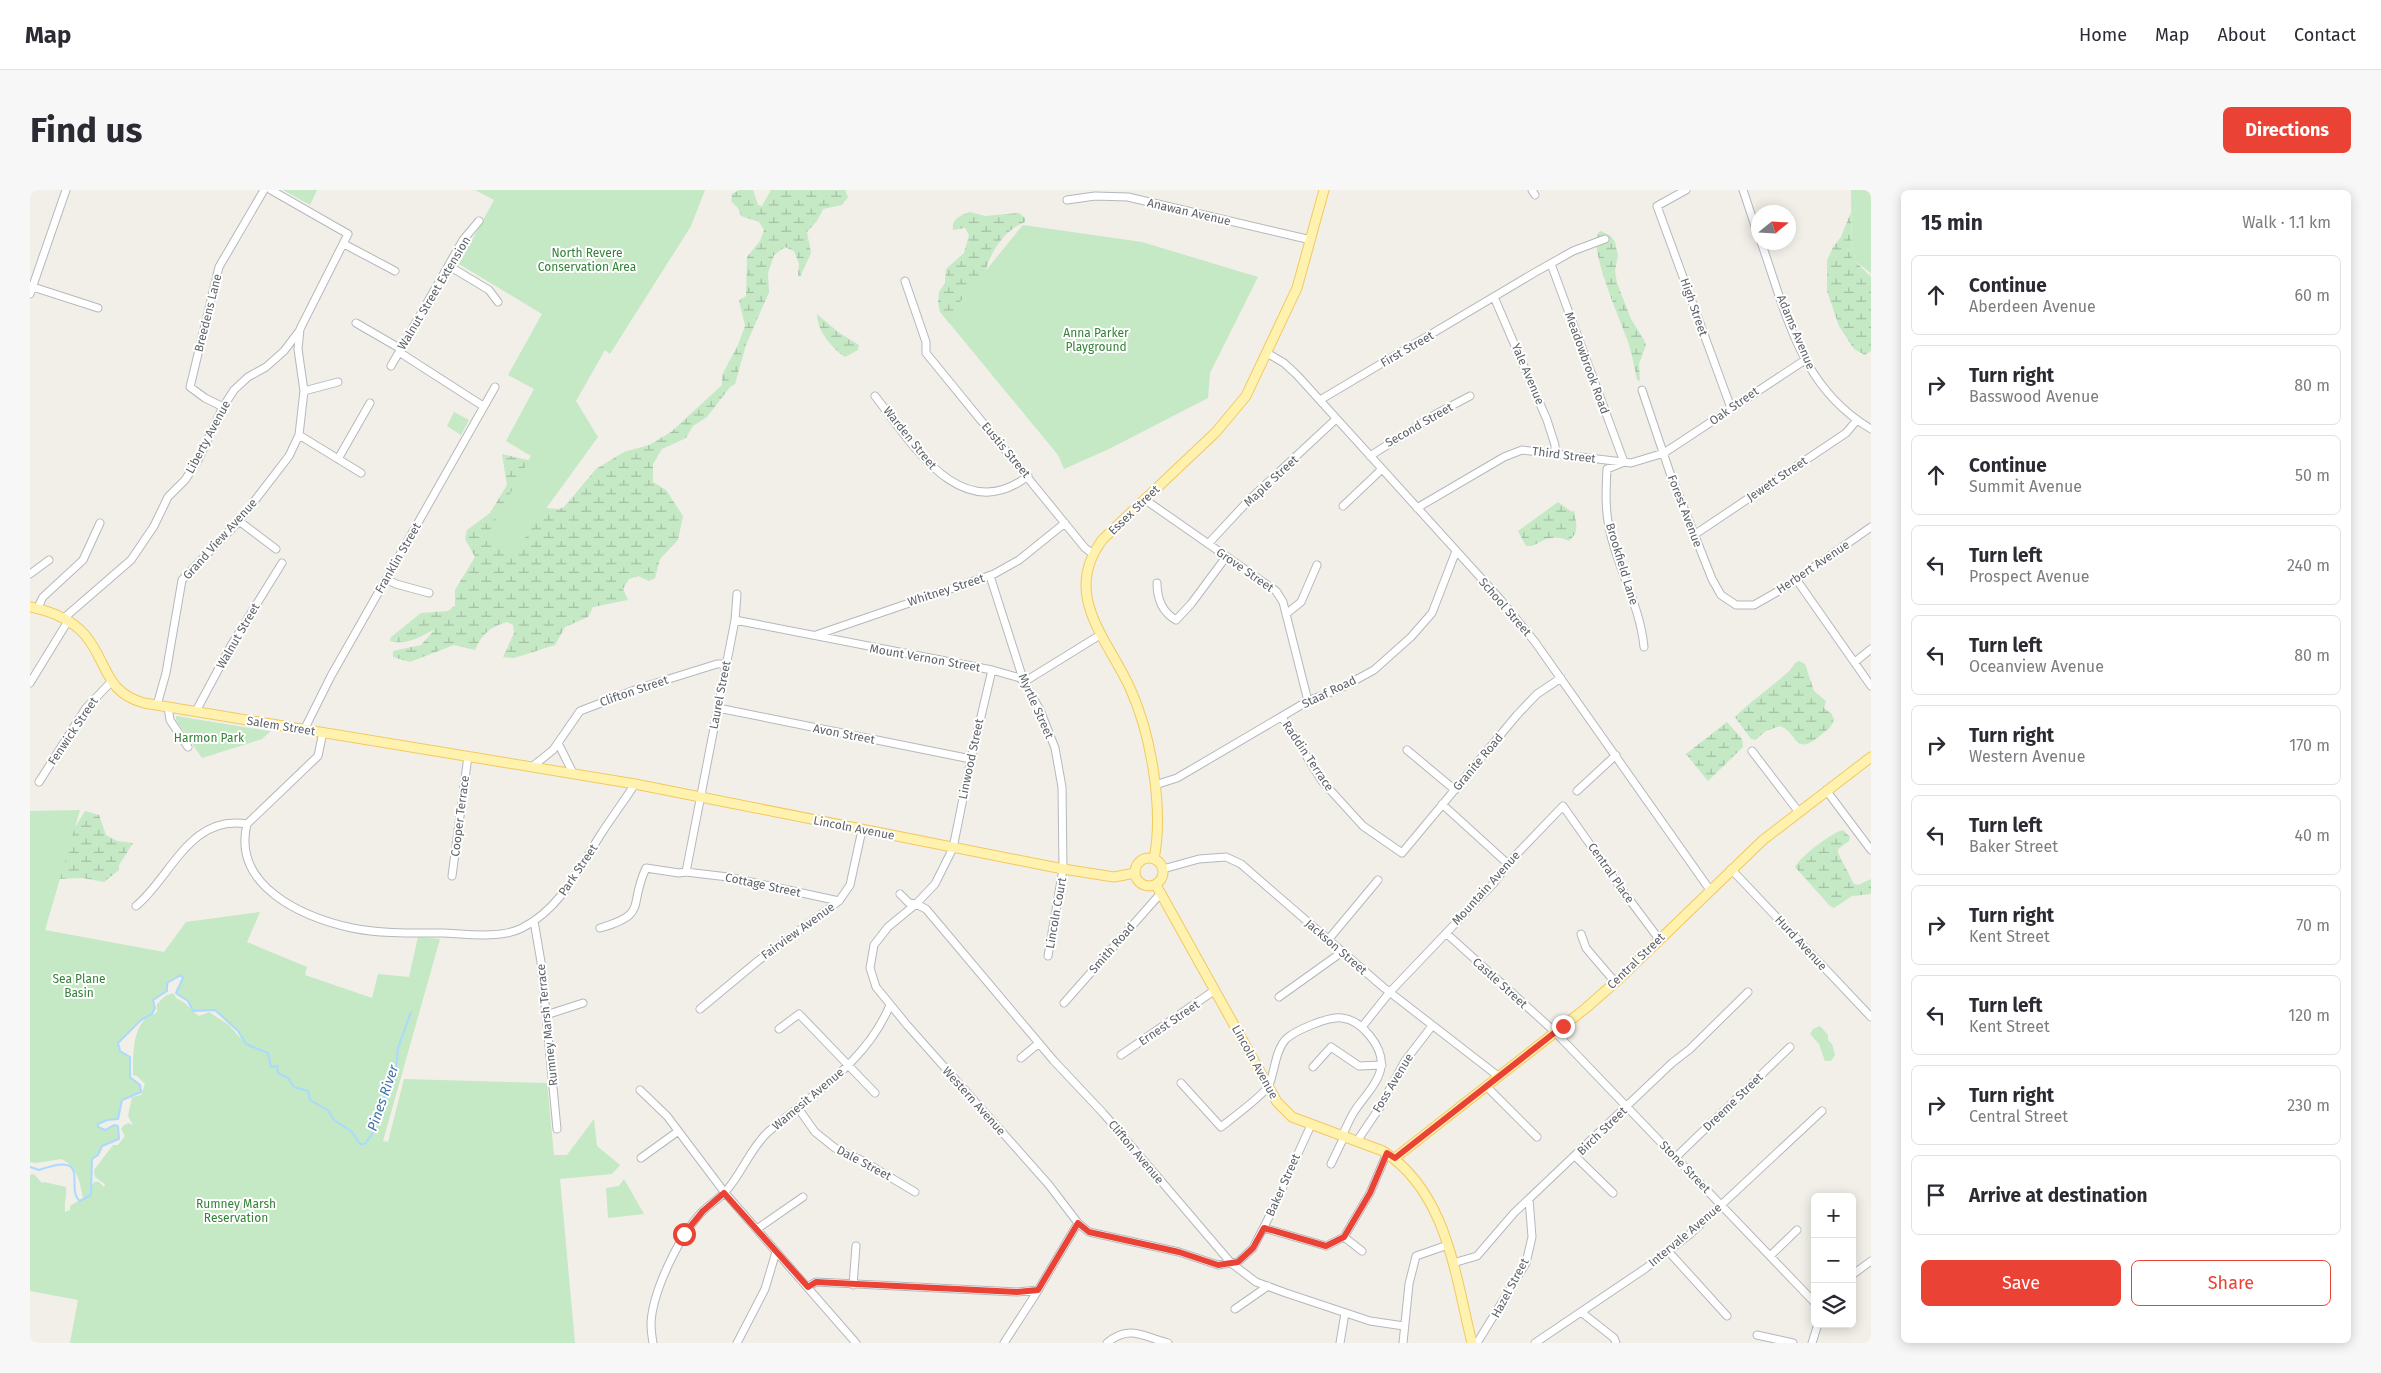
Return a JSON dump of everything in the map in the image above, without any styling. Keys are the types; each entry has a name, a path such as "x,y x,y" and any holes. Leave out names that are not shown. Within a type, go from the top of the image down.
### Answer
{"main road":[{"name":"Essex Street","path":"1154,859 1158,830 1155,785 1146,737 1130,688 1091,615 1086,592 1088,568 1093,554 1110,532 1232,414 1246,396 1294,296 1324,190"},
{"name":"Salem Street","path":"33,608 66,620 89,641 111,682 131,698 168,707 573,773"},
{"name":"Central Street","path":"1391,1156 1486,1086 1616,982 1763,840 1871,757"},
{"name":"Lincoln Avenue","path":"573,773 700,796 1063,869 1114,877 1135,873"},
{"path":"1146,858 1154,859 1163,869 1158,889 1144,885 1138,880 1135,873 1139,862 1146,858"},
{"name":"Lincoln Avenue","path":"1158,889 1277,1102 1292,1117 1391,1156 1418,1183 1435,1208 1448,1245 1472,1343"}],"street":[{"path":"66,190 31,289 98,308"},
{"name":"Breedens Lane","path":"223,406 204,398 190,387 219,267 264,190"},
{"path":"271,190 348,234 344,244 394,271"},
{"name":"High Street","path":"1686,190 1657,206 1731,408"},
{"path":"1743,190 1751,214"},
{"name":"Anawan Avenue","path":"1067,200 1096,196 1128,197 1311,240"},
{"name":"Walnut Street Extension","path":"391,366 463,240 480,222"},
{"name":"First Street","path":"1320,400 1551,264 1573,252 1605,239"},
{"name":"Grand View Avenue","path":"157,705 166,674 182,580 239,522 289,456 299,435 304,391 298,349 300,329 344,244"},
{"name":"Adams Avenue","path":"1764,250 1805,360 1832,399 1871,429"},
{"name":"Meadowbrook Road","path":"1551,264 1624,462"},
{"path":"449,266 489,290 498,302"},
{"name":"Eustis Street","path":"904,281 926,342 926,353 1085,548 1093,554"},
{"name":"Yale Avenue","path":"1494,297 1547,420 1555,445 1555,453"},
{"path":"356,323 483,406"},
{"name":"Liberty Avenue","path":"66,620 130,560 154,526 168,497 186,480 198,460 223,406 234,390 278,356 300,329"},
{"name":"School Street","path":"1267,353 1287,365 1500,599 1535,642 1710,890"},
{"name":"Oak Street","path":"1664,453 1805,360"},
{"path":"304,391 338,382"},
{"name":"Franklin Street","path":"304,730 331,676 495,386"},
{"name":"Forest Avenue","path":"1642,390 1694,535 1721,595 1736,605 1754,605"},
{"name":"Warden Street","path":"875,396 924,460 937,472 958,484 986,494 1019,483 1028,476"},
{"name":"Second Street","path":"1370,456 1436,414 1470,396"},
{"path":"338,459 370,403"},
{"name":"Maple Street","path":"1208,544 1248,502 1336,419"},
{"name":"Jewett Street","path":"1694,535 1846,433 1857,420"},
{"path":"299,435 361,473"},
{"name":"Third Street","path":"1417,508 1504,457 1522,450 1624,462 1631,462 1664,453"},
{"name":"Brookfield Lane","path":"1624,462 1607,469 1606,502 1609,528 1638,616 1644,647"},
{"path":"1343,506 1382,469"},
{"name":"Grove Street","path":"1144,499 1276,591 1283,602 1308,701"},
{"path":"239,522 276,549"},
{"path":"33,608 83,560 100,523"},
{"name":"Whitney Street","path":"815,635 990,576 1020,560 1065,523"},
{"name":"Herbert Avenue","path":"1754,605 1796,579 1871,527"},
{"name":"Staaf Road","path":"1155,785 1177,778 1308,701 1340,688 1374,670 1411,637 1432,613 1456,551"},
{"path":"1157,583 1159,600 1167,614 1176,620 1206,585 1226,557"},
{"path":"30,574 49,560"},
{"name":"Walnut Street","path":"196,711 232,644 282,562"},
{"path":"1286,614 1301,602 1316,565"},
{"name":"Myrtle Street","path":"990,576 1024,682 1040,710 1055,748 1062,787 1063,869"},
{"path":"386,579 396,584 429,593"},
{"path":"1796,579 1871,686"},
{"name":"Laurel Street","path":"686,872 735,620 737,594"},
{"path":"30,683 66,620"},
{"name":"Mount Vernon Street","path":"735,620 992,670 1020,678 1024,682"},
{"path":"1024,682 1100,635"},
{"path":"1855,662 1871,649"},
{"name":"Clifton Street","path":"533,766 553,750 580,711 708,666 726,664"},
{"name":"Linwood Street","path":"953,848 970,759 992,670"},
{"name":"Granite Road","path":"1402,853 1517,715 1537,694 1560,678"},
{"name":"Fenwick Street","path":"39,782 86,708 111,682"},
{"path":"168,707 170,720 188,747"},
{"name":"Avon Street","path":"718,708 970,759"},
{"name":"Raddin Terrace","path":"1282,717 1322,782 1363,826 1402,853"},
{"path":"136,906 179,853 195,840 221,824 247,824 318,756 323,732"},
{"path":"558,743 573,773"},
{"path":"1407,750 1455,790"},
{"path":"1752,751 1798,812"},
{"path":"1577,790 1616,755"},
{"name":"Cooper Terrace","path":"452,876 468,756"},
{"name":"Park Street","path":"247,824 244,834 246,858 260,883 293,909 353,928 488,935 520,929 544,915 564,893 636,784"},
{"path":"1826,790 1871,850"},
{"path":"1442,804 1508,864"},
{"name":"Mountain Avenue","path":"1362,1026 1389,992 1493,884 1508,864 1563,806"},
{"name":"Central Place","path":"1563,806 1659,939"},
{"name":"Fairview Avenue","path":"700,1008 758,960 839,901 850,885 862,830"},
{"name":"Western Avenue","path":"953,848 935,884 916,904 888,927 874,945 870,968 876,987 946,1072 1048,1186 1078,1223 1089,1232 1179,1252 1218,1265 1231,1263"},
{"name":"Jackson Street","path":"1163,869 1199,859 1226,857 1241,864 1389,992 1498,1076"},
{"name":"Cottage Street","path":"600,928 629,918 634,910 639,883 646,868 728,877 839,901"},
{"name":"Lincoln Court","path":"1048,956 1063,869"},
{"name":"Hurd Avenue","path":"1731,869 1871,1017"},
{"path":"1328,940 1378,880"},
{"name":"Smith Road","path":"1064,1003 1158,889"},
{"name":"Clifton Avenue","path":"900,894 908,903 916,904 926,909 1038,1043 1103,1114 1231,1263 1256,1282 1370,1321 1404,1326"},
{"name":"Rumney Marsh Terrace","path":"534,921 541,962 557,1130"},
{"name":"Castle Street","path":"1446,933 1555,1032"},
{"path":"1581,934 1586,948 1616,982"},
{"path":"1279,997 1342,952"},
{"name":"Ernest Street","path":"1121,1055 1215,990"},
{"name":"Birch Street","path":"1453,1263 1477,1256 1529,1199 1748,992"},
{"path":"546,1016 583,1003"},
{"name":"Wamesit Avenue","path":"653,1343 651,1324 666,1271 684,1234 703,1211 724,1193 766,1134 839,1076 848,1066 873,1037 884,1021 890,1005"},
{"path":"779,1029 799,1014 875,1093"},
{"path":"1181,1083 1221,1128 1269,1087 1276,1058 1286,1040 1298,1031 1330,1019 1343,1018 1362,1026 1375,1043 1382,1058 1380,1074 1352,1114 1331,1164"},
{"name":"Foss Avenue","path":"1357,1141 1380,1107 1405,1062 1432,1026"},
{"name":"Stone Street","path":"1555,1032 1811,1299"},
{"path":"1021,1058 1038,1043"},
{"path":"1314,1067 1331,1046 1359,1066 1382,1065"},
{"name":"Dreeme Street","path":"1676,1157 1790,1047"},
{"path":"1486,1086 1537,1137"},
{"path":"640,1090 667,1116 724,1193 856,1343"},
{"name":"Dale Street","path":"798,1108 815,1132 835,1148 863,1161 915,1192"},
{"name":"Intervale Avenue","path":"1535,1343 1547,1339 1581,1312 1668,1251 1722,1205 1822,1111"},
{"name":"Baker Street","path":"1231,1263 1238,1262 1253,1248 1311,1124"},
{"path":"641,1158 677,1132"},
{"path":"1264,1228 1326,1246 1344,1237 1391,1156"},
{"path":"1575,1156 1612,1193"},
{"path":"757,1229 803,1197"},
{"name":"Hazel Street","path":"1477,1343 1526,1263 1532,1237 1529,1199"},
{"path":"1004,1343 1078,1223"},
{"path":"1770,1256 1798,1230"},
{"path":"1344,1237 1362,1251"},
{"path":"1403,1343 1409,1284 1416,1256 1448,1245"},
{"path":"853,1285 856,1246"},
{"path":"1668,1251 1727,1316"},
{"path":"737,1343 765,1289 776,1252"},
{"path":"1856,1271 1871,1261"},
{"path":"808,1287 816,1282 1017,1292 1038,1290"},
{"path":"1235,1309 1268,1286"},
{"path":"1581,1312 1614,1338 1616,1343"},
{"path":"1340,1343 1346,1313"},
{"path":"1812,1343 1817,1328"},
{"path":"1107,1343 1118,1334 1128,1332 1168,1343"},
{"path":"1757,1335 1793,1343"}],"green space":[{"path":"283,190 317,190 310,205"},
{"name":"North Revere Conservation Area","path":"475,190 705,190 691,226 610,354 605,350 576,401 598,437 513,554 485,539 531,456 506,441 534,389 508,375 542,314 459,264 494,200"},
{"path":"739,190 753,190 758,205 762,206 771,190 845,190 848,197 842,205 823,209 817,221 807,232 811,253 800,277 798,275 799,264 794,251 785,247 774,255 768,273 769,292 746,345 735,384 730,387 707,417 693,426 686,438 662,449 653,464 653,482 666,490 683,516 678,540 660,559 655,578 649,581 638,576 629,579 623,589 628,600 593,607 588,617 565,627 555,645 514,658 503,657 514,633 513,625 507,622 487,632 475,650 454,645 410,662 393,657 393,651 421,645 435,629 408,641 390,641 391,637 421,613 448,611 455,606 455,590 475,557 465,539 467,530 490,513 507,485 502,454 532,461 545,508 559,509 564,507 596,469 624,452 649,445 671,432 722,385 722,375 738,345 745,326 739,300 746,296 747,257 760,241 764,230 759,222 741,216 738,208 731,201 732,194"},
{"path":"1851,190 1871,190 1871,273 1852,259"},
{"path":"970,212 985,216 1019,213 1025,218 1025,222 1011,230 999,242 985,273 953,324 949,323 940,312 939,292 945,283 946,269 964,253 969,235 965,228 953,230 955,220"},
{"path":"1851,212 1852,258 1871,277 1871,351 1865,355 1854,349 1839,326 1827,291 1827,261 1833,247 1841,237"},
{"name":"Anna Parker Playground","path":"1023,225 1142,242 1258,277 1210,373 1208,398 1109,449 1064,469 1058,455 946,319"},
{"path":"1601,231 1611,236 1615,242 1618,255 1615,271 1617,283 1631,319 1646,345 1639,364 1640,381 1637,380 1629,344 1601,269 1596,242 1598,233"},
{"path":"817,314 838,332 859,345 858,350 845,357 840,353 822,333"},
{"path":"454,412 469,420 461,435 447,426"},
{"path":"1558,502 1572,512 1574,510 1575,534 1569,541 1555,537 1535,545 1526,546 1518,531"},
{"path":"1799,661 1805,664 1814,691 1826,701 1824,708 1831,713 1834,719 1832,724 1813,741 1806,744 1797,742 1786,729 1780,726 1766,731 1755,740 1751,739 1735,717 1791,670"},
{"name":"Harmon Park","path":"176,716 271,731 262,739 202,758 176,720"},
{"path":"1727,722 1742,739 1743,747 1708,781 1686,754"},
{"name":"Rumney Marsh Reservation","path":"80,810 45,930 164,952 186,922 260,912 247,942 307,967 305,975 372,998 378,974 409,977 418,937 440,939 383,1141 388,1142 404,1079 547,1083 554,1155 567,1155 594,1119 597,1146 620,1165 612,1174 560,1179 575,1343 70,1343 78,1300 30,1291 30,1175 34,1174 42,1183 66,1187 65,1212 70,1210 70,1206 83,1198 81,1186 71,1166 62,1159 30,1162 30,811","holes":["181,975 183,978 176,990 178,996 188,1001 193,1011 177,999 173,993 165,996 157,1004 157,1012 141,1023 133,1053 133,1075 137,1076 145,1084 141,1095 132,1097 128,1116 133,1125 128,1123 123,1126 121,1129 125,1136 118,1145 113,1145 94,1170 95,1177 105,1184 104,1187 99,1182 94,1182 92,1186 92,1159 98,1155 102,1146 119,1139 118,1126 114,1125 105,1130 99,1127 98,1124 107,1120 118,1119 122,1100 141,1092 140,1085 130,1077 130,1057 120,1051 118,1043 141,1020 152,1014 155,1008 153,1000 167,991 169,981","215,1010 238,1031 242,1040 229,1025 209,1012 199,1016 193,1011"]},
{"path":"85,811 99,815 106,835 117,841 133,843 119,865 119,870 104,882 83,878 30,880 71,834"},
{"path":"1843,830 1850,837 1849,841 1838,849 1838,853 1854,884 1858,885 1871,879 1871,894 1852,896 1834,908 1830,906 1795,867 1803,857 1817,846"},
{"path":"1820,1026 1828,1035 1828,1040 1832,1044 1835,1055 1831,1061 1825,1061 1819,1044 1810,1034 1813,1029"},
{"path":"624,1179 644,1214 608,1218 606,1188 619,1186"}],"waterway":[{"name":"Pines River","path":"30,1167 39,1170 56,1165 66,1165 72,1168 76,1195 80,1201 91,1195 92,1159 98,1155 102,1146 119,1139 118,1126 114,1125 105,1130 98,1127 98,1124 107,1120 118,1119 122,1100 141,1092 140,1085 130,1077 130,1057 120,1051 118,1043 141,1020 152,1014 155,1008 153,1000 167,991 167,983 181,975 183,978 176,993 188,1001 193,1011 215,1010 238,1031 246,1044 268,1053 271,1067 277,1066 278,1073 288,1078 294,1087 308,1091 310,1100 328,1110 334,1120 351,1131 360,1144 365,1144 372,1134 396,1068 398,1048 411,1012"}],"route":[{"path":"684,1234 703,1211 724,1193 808,1287 816,1282 1017,1292 1038,1290 1078,1223 1089,1232 1179,1252 1218,1265 1238,1262 1253,1248 1264,1228 1326,1246 1338,1242 1344,1237 1370,1193 1387,1153 1395,1158 1563,1026"}],"park label":[{"name":"Sea Plane Basin","path":"79,986"}]}
